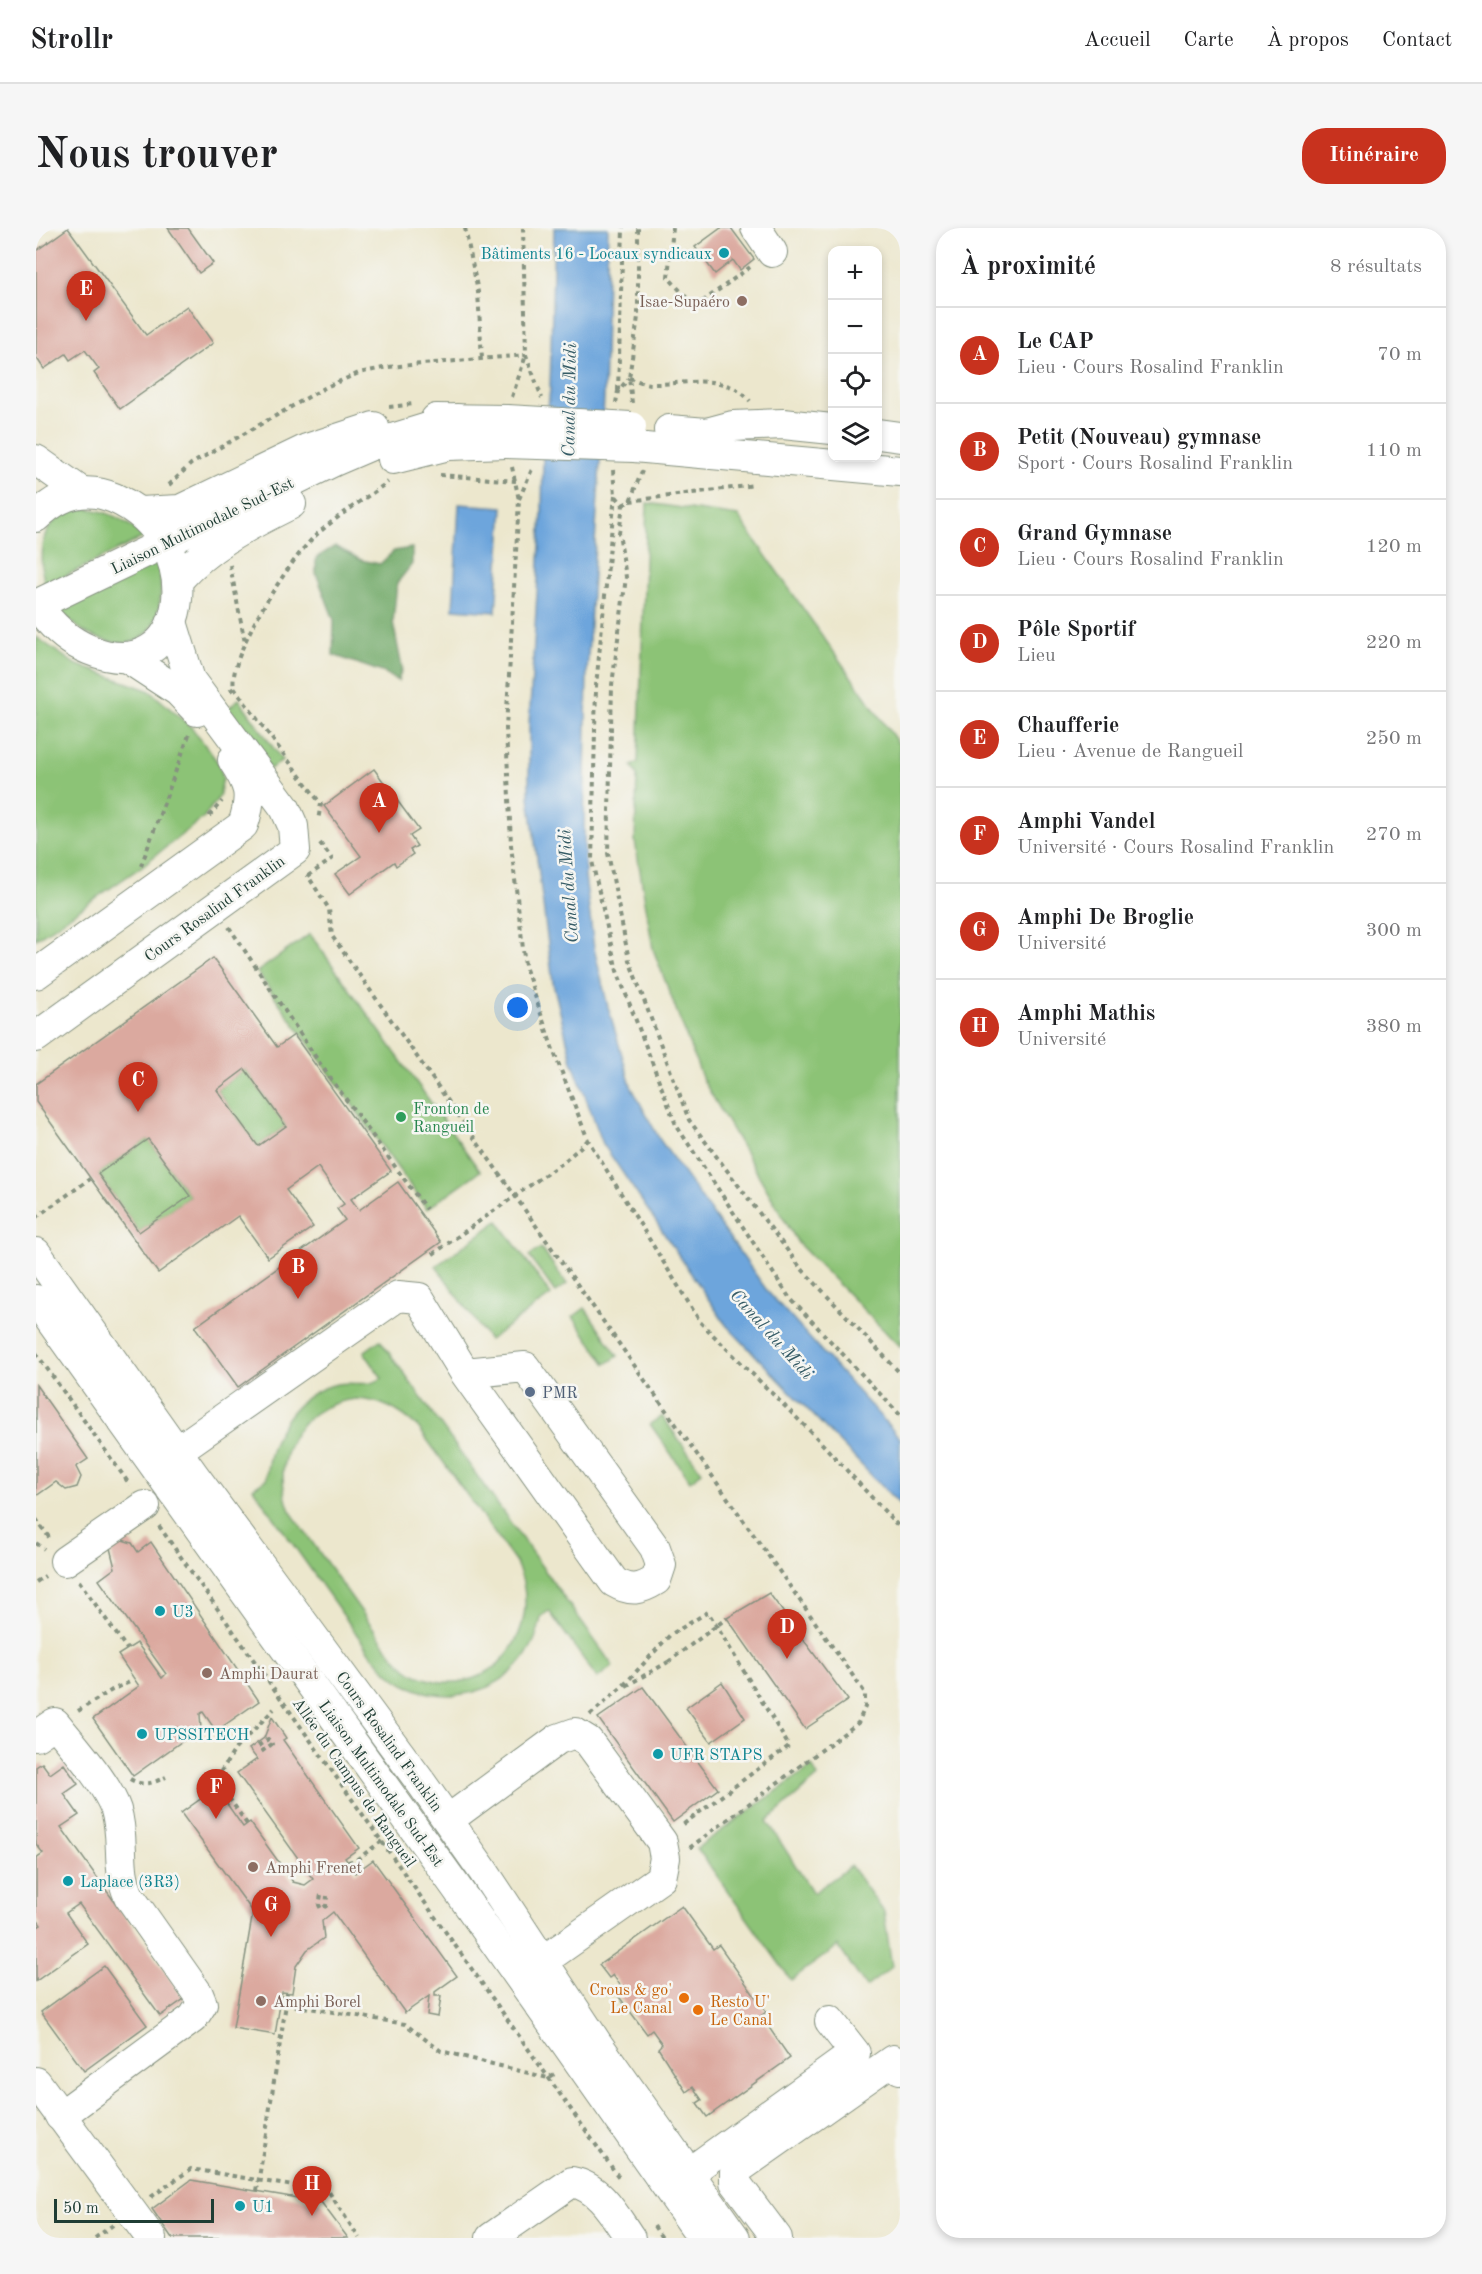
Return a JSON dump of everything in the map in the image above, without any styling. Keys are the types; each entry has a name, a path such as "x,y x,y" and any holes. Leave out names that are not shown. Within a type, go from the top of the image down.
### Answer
{"street":[{"path":"140,512 180,510 335,438 404,421 457,419 508,432"},
{"name":"Liaison Multimodale Sud-Est","path":"36,605 369,446 457,419"},
{"path":"636,438 706,433 733,426 783,424 828,429"},
{"name":"Liaison Multimodale Sud-Est","path":"369,446 471,431 828,448"},
{"path":"178,580 194,562 228,536 351,474 431,449 474,443 508,432"},
{"name":"Liaison Multimodale Sud-Est","path":"706,433 781,446"},
{"path":"882,435 900,437"},
{"path":"636,438 900,471"},
{"path":"882,452 900,454"},
{"path":"36,460 80,492"},
{"path":"36,517 61,498 80,492 102,493 140,512 166,542 178,580 178,598 172,622 163,637 148,650 129,659"},
{"path":"36,605 50,623 81,647 104,656 129,659 178,691 208,722 248,783 250,803 243,825 36,974"},
{"name":"Cours Rosalind Franklin","path":"36,1037 295,850 293,826 285,808 190,680 172,622"},
{"name":"Cours Rosalind Franklin","path":"36,1252 177,1451 448,1820 651,2120 690,2172 723,2235"},
{"path":"177,1451 398,1296 419,1298 465,1373 614,1582 627,1590 642,1589 656,1580 661,1565 655,1548 525,1367 465,1373"},
{"name":"Liaison Multimodale Sud-Est","path":"36,1300 456,1887 723,2235"},
{"path":"65,1561 145,1506"},
{"path":"36,1736 55,1723 109,1796 116,1809 119,1827 122,1882 129,1896 198,1994 202,2004 193,2018 60,2116"},
{"path":"448,1820 558,1739 575,1733 588,1741 662,1842 665,1858 661,1878 543,1961"},
{"path":"690,2172 855,2053 830,2021"},
{"path":"777,2238 735,2182 735,2171 893,2060 900,2069"},
{"path":"36,2082 151,2238"},
{"path":"491,2238 572,2182 586,2185 598,2196 630,2238"}],"path":[{"path":"465,228 478,291 482,359"},
{"path":"524,228 526,355 508,432 519,500 506,728 513,856 525,966 552,1047 588,1140 700,1323 815,1436 900,1528"},
{"path":"618,391 623,228"},
{"path":"630,501 636,438 629,378 638,317 638,228"},
{"path":"673,228 668,277 695,307 764,240"},
{"path":"165,488 191,464 326,387 348,378 388,367 526,355"},
{"path":"629,378 649,385 688,380 720,383 744,393 753,410"},
{"path":"436,475 516,481"},
{"path":"224,694 234,688 232,679 245,644 266,602 313,539 345,512 394,478"},
{"path":"759,485 630,501 623,505 619,533 626,577 612,685 608,849 629,960 689,1120 800,1267 900,1373"},
{"path":"615,495 596,686 591,861 617,971 676,1125 789,1297 900,1415"},
{"path":"229,562 245,644"},
{"path":"141,867 192,728"},
{"path":"206,819 222,804 224,797"},
{"path":"316,837 332,859 308,876 329,909 332,936 866,1693 865,1707 858,1723 686,1851"},
{"path":"131,873 150,860"},
{"path":"232,931 321,1065 426,1209"},
{"path":"433,1254 566,1160 588,1140"},
{"path":"36,1217 90,1179"},
{"name":"Allée du Campus de Rangueil","path":"36,1353 612,2167"},
{"path":"36,1518 128,1649"},
{"path":"589,1716 622,1687 670,1635 708,1612 789,1746 676,1830"},
{"path":"622,1687 668,1662 727,1618"},
{"path":"75,1713 112,1690 132,1681"},
{"path":"247,1824 216,1779 236,1748 274,1709"},
{"path":"258,1746 268,1739 272,1744 261,1752"},
{"path":"348,1862 356,1860 382,1841"},
{"path":"352,1868 356,1860"},
{"path":"321,1895 319,1905 321,1909 326,1906 327,1896"},
{"path":"257,2191 287,1993"},
{"path":"286,2004 405,2024 441,2050 548,2078 565,2068"},
{"path":"147,2200 191,2169 329,2192 359,2238"}],"green space":[{"path":"647,503 738,516 900,746 900,1347 798,1243 703,1080 653,949 635,841 637,775 632,766 638,762"},
{"path":"84,508 116,517 144,537 45,586 41,558 45,535 58,518"},
{"path":"335,546 361,560 380,564 394,551 412,548 412,564 397,583 393,622 402,668 398,681 385,673 333,655 334,620 316,573 316,558"},
{"path":"158,562 160,600 157,616 150,629 140,638 127,642 110,641 88,634 59,610 60,607"},
{"path":"36,637 75,664 150,691 192,728 220,765 223,778 219,797 204,817 141,867 36,939"},
{"path":"239,699 282,760 270,769 227,709"},
{"name":"Fronton de Rangueil","path":"310,934 480,1171 427,1209 257,972"},
{"path":"245,1069 286,1126 258,1146 217,1090"},
{"path":"148,1139 190,1196 139,1232 98,1174"},
{"path":"498,1221 551,1295 489,1340 436,1266"},
{"path":"541,1248 567,1284 555,1292 529,1256"},
{"path":"585,1308 618,1356 606,1364 573,1317"},
{"path":"380,1340 613,1666 597,1678 549,1611 541,1617 535,1639 524,1658 510,1673 493,1685 473,1692 452,1695 430,1693 408,1686 392,1676 370,1653 253,1488 266,1479 268,1463 278,1433 296,1407 321,1389 343,1383 372,1383 382,1378 364,1352","holes":["356,1399 374,1401 389,1407 418,1427 516,1563 524,1588 524,1612 518,1635 506,1655 490,1670 469,1680 445,1682 419,1676 402,1664 388,1649 290,1511 284,1491 283,1472 286,1454 293,1437 304,1423 318,1412 335,1403"]},
{"path":"662,1416 702,1472 690,1481 650,1424"},
{"path":"812,1766 818,1777 767,1821 813,1893 851,1866 884,1912 892,1967 866,1987 838,1946 791,1980 697,1848"}],"water":[{"name":"Canal du Midi","path":"554,228 608,228 604,399 587,673 584,830 585,876 594,948 608,1007 631,1086 660,1140 768,1292 900,1438 900,1505 726,1325 603,1144 572,1061 553,983 529,796 529,724 542,512 543,454 550,389"},
{"path":"459,504 503,507 496,612 453,609"}],"building":[{"path":"68,228 146,335 187,306 213,343 120,409 94,373 99,369 85,350 70,360 66,354 44,369 36,357 36,251"},
{"path":"168,228 188,228 213,263 199,273"},
{"name":"Bâtiments 16 - Locaux syndicaux","path":"721,228 731,228 754,259 740,270 733,260 715,274 695,247"},
{"path":"374,769 419,830 410,836 417,846 410,850 413,854 396,866 394,862 350,894 335,874 361,856 324,806"},
{"path":"213,958 277,1047 294,1035 391,1171 351,1199 359,1210 398,1182 441,1242 238,1387 195,1327 345,1220 337,1209 344,1204 318,1167 286,1190 313,1227 268,1258 238,1216 158,1273 36,1102 36,1084","holes":["245,1069 286,1126 258,1146 217,1090","148,1139 190,1196 139,1232 98,1174"]},
{"path":"36,1385 88,1459 76,1467 81,1477 77,1487 66,1490 56,1482 36,1496"},
{"name":"U3","path":"119,1539 132,1543 138,1552 151,1542 259,1701 216,1731 203,1712 200,1714 201,1730 190,1734 178,1728 185,1739 133,1776 93,1719 139,1686 118,1655 137,1643 162,1678 166,1674 99,1580 115,1568 110,1548"},
{"path":"769,1593 848,1700 805,1729 727,1618"},
{"path":"722,1682 745,1718 711,1742 686,1708"},
{"name":"UFR STAPS","path":"643,1687 718,1789 673,1822 598,1718"},
{"path":"272,1717 286,1738 283,1740 359,1848 345,1858 355,1873 373,1860 457,1976 435,1992 435,1996 441,1996 438,2017 427,2015 429,1996 405,2013 333,1912 322,1921 324,1938 307,1950 296,1966 292,1993 282,1992 275,2035 233,2028 253,1912 181,1813 216,1788 243,1827 250,1822 293,1882 305,1885 313,1879 237,1773 257,1759 249,1749 264,1738"},
{"name":"Laplace (3R3)","path":"42,1763 50,1774 64,1764 78,1784 64,1794 79,1815 61,1827 184,1999 160,2016 79,1904 66,1913 88,1944 36,1981 36,1928 41,1925 36,1918 36,1858 43,1853 36,1844 36,1767"},
{"name":"Resto U' Le Canal","path":"682,1906 713,1949 719,1945 766,2012 761,2016 790,2058 707,2117 697,2103 702,2100 693,2087 686,2092 658,2048 662,2044 652,2030 647,2034 617,1994 623,1989 613,1975 609,1978 599,1965"},
{"path":"104,1966 147,2025 84,2071 41,2012"},
{"name":"U1","path":"191,2180 321,2202 348,2238 172,2238 152,2209"}],"place":[{"name":"Bâtiments 16 - Locaux syndicaux","path":"724,253"},
{"name":"Isae-Supaéro","path":"742,301"},
{"name":"Chaufferie","path":"86,321"},
{"name":"Le CAP","path":"379,833"},
{"name":"Grand Gymnase","path":"138,1112"},
{"name":"Fronton de Rangueil","path":"401,1117"},
{"name":"Petit (Nouveau) gymnase","path":"298,1299"},
{"name":"PMR","path":"530,1392"},
{"name":"U3","path":"160,1611"},
{"name":"Pôle Sportif","path":"787,1659"},
{"name":"Amphi Daurat","path":"207,1673"},
{"name":"UPSSITECH","path":"142,1734"},
{"name":"UFR STAPS","path":"658,1754"},
{"name":"Amphi Vandel","path":"216,1819"},
{"name":"Amphi Frenet","path":"253,1867"},
{"name":"Laplace (3R3)","path":"68,1881"},
{"name":"Amphi De Broglie","path":"271,1937"},
{"name":"Crous & go' Le Canal","path":"684,1998"},
{"name":"Amphi Borel","path":"261,2001"},
{"name":"Resto U' Le Canal","path":"698,2010"},
{"name":"U1","path":"240,2206"},
{"name":"Amphi Mathis","path":"312,2216"}]}
